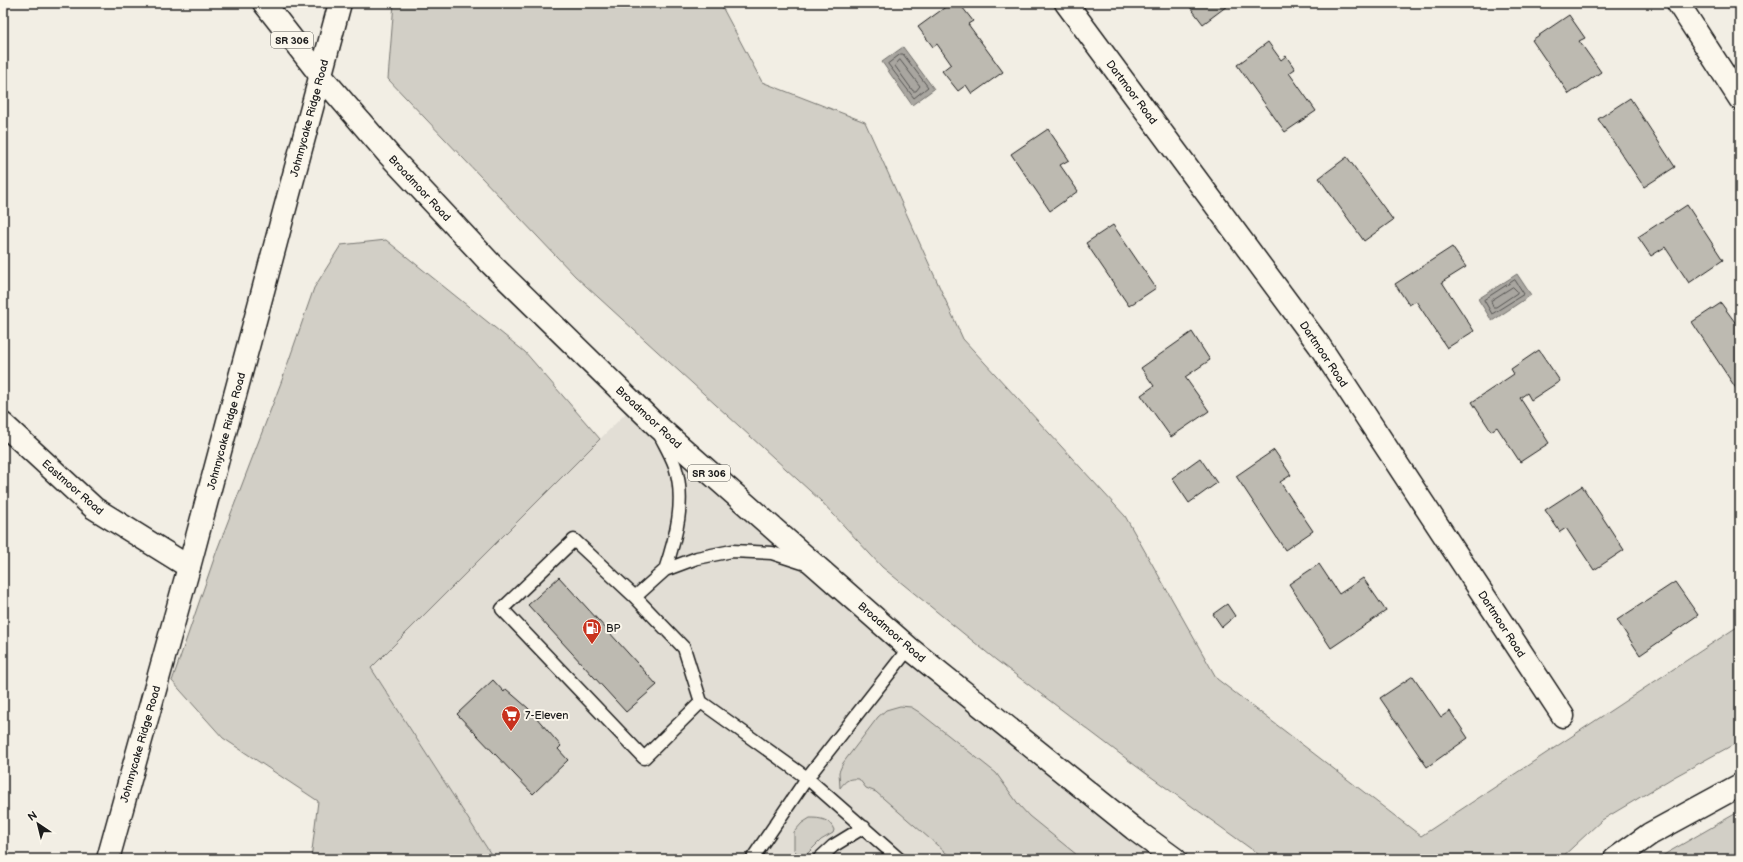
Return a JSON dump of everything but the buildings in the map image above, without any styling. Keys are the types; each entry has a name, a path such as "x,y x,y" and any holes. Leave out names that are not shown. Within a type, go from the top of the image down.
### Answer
{"main road":[{"name":"Broadmoor Road","path":"264,3 321,76 389,155 491,264 656,425 909,648 1134,829 1175,859"},
{"name":"Johnnycake Ridge Road","path":"108,859 189,568 340,3"},
{"name":"Dartmoor Road","path":"1066,3 1319,346 1563,716"},
{"path":"1678,3 1740,99"},
{"name":"Eastmoor Road","path":"3,424 94,508 189,568"},
{"path":"1615,859 1650,834 1740,785"}],"lane":[{"path":"656,425 675,466 681,501 676,536 665,570"},
{"path":"701,702 644,758 502,609 574,540 635,597 684,648 701,702 807,778 864,827 898,859"},
{"path":"635,597 665,570 697,558 732,551 772,553 815,566"},
{"path":"755,857 807,778 909,648"},
{"path":"819,859 833,846 864,827"}],"shaded area":[{"path":"394,3 720,3 762,82 865,122 963,339 1125,516 1217,679 1421,836 1740,625 1740,741 1674,777 1602,820 1560,859 1265,859 1136,766 996,660 882,567 821,501 575,276 388,79"},
{"path":"386,240 525,352 600,439 371,668 494,859 311,859 318,801 223,738 172,681 217,550 282,380 314,288 341,245"},
{"path":"626,413 1162,859 494,859 371,668"},
{"path":"900,706 911,707 919,712 996,773 1019,805 1029,816 1082,859 953,859 876,792 866,788 859,779 848,780 840,788 839,772 843,763 878,717 886,710"},
{"path":"1740,811 1740,859 1658,859 1667,853"},
{"path":"810,818 827,821 834,830 833,833 821,840 805,856 798,854 794,850 794,832 802,823"}],"water":[{"path":"903,47 934,89 912,105 882,62"},
{"path":"1517,274 1531,295 1492,321 1478,299"}],"place":[{"name":"BP","path":"592,645"},
{"name":"7-Eleven","path":"511,732"}]}
